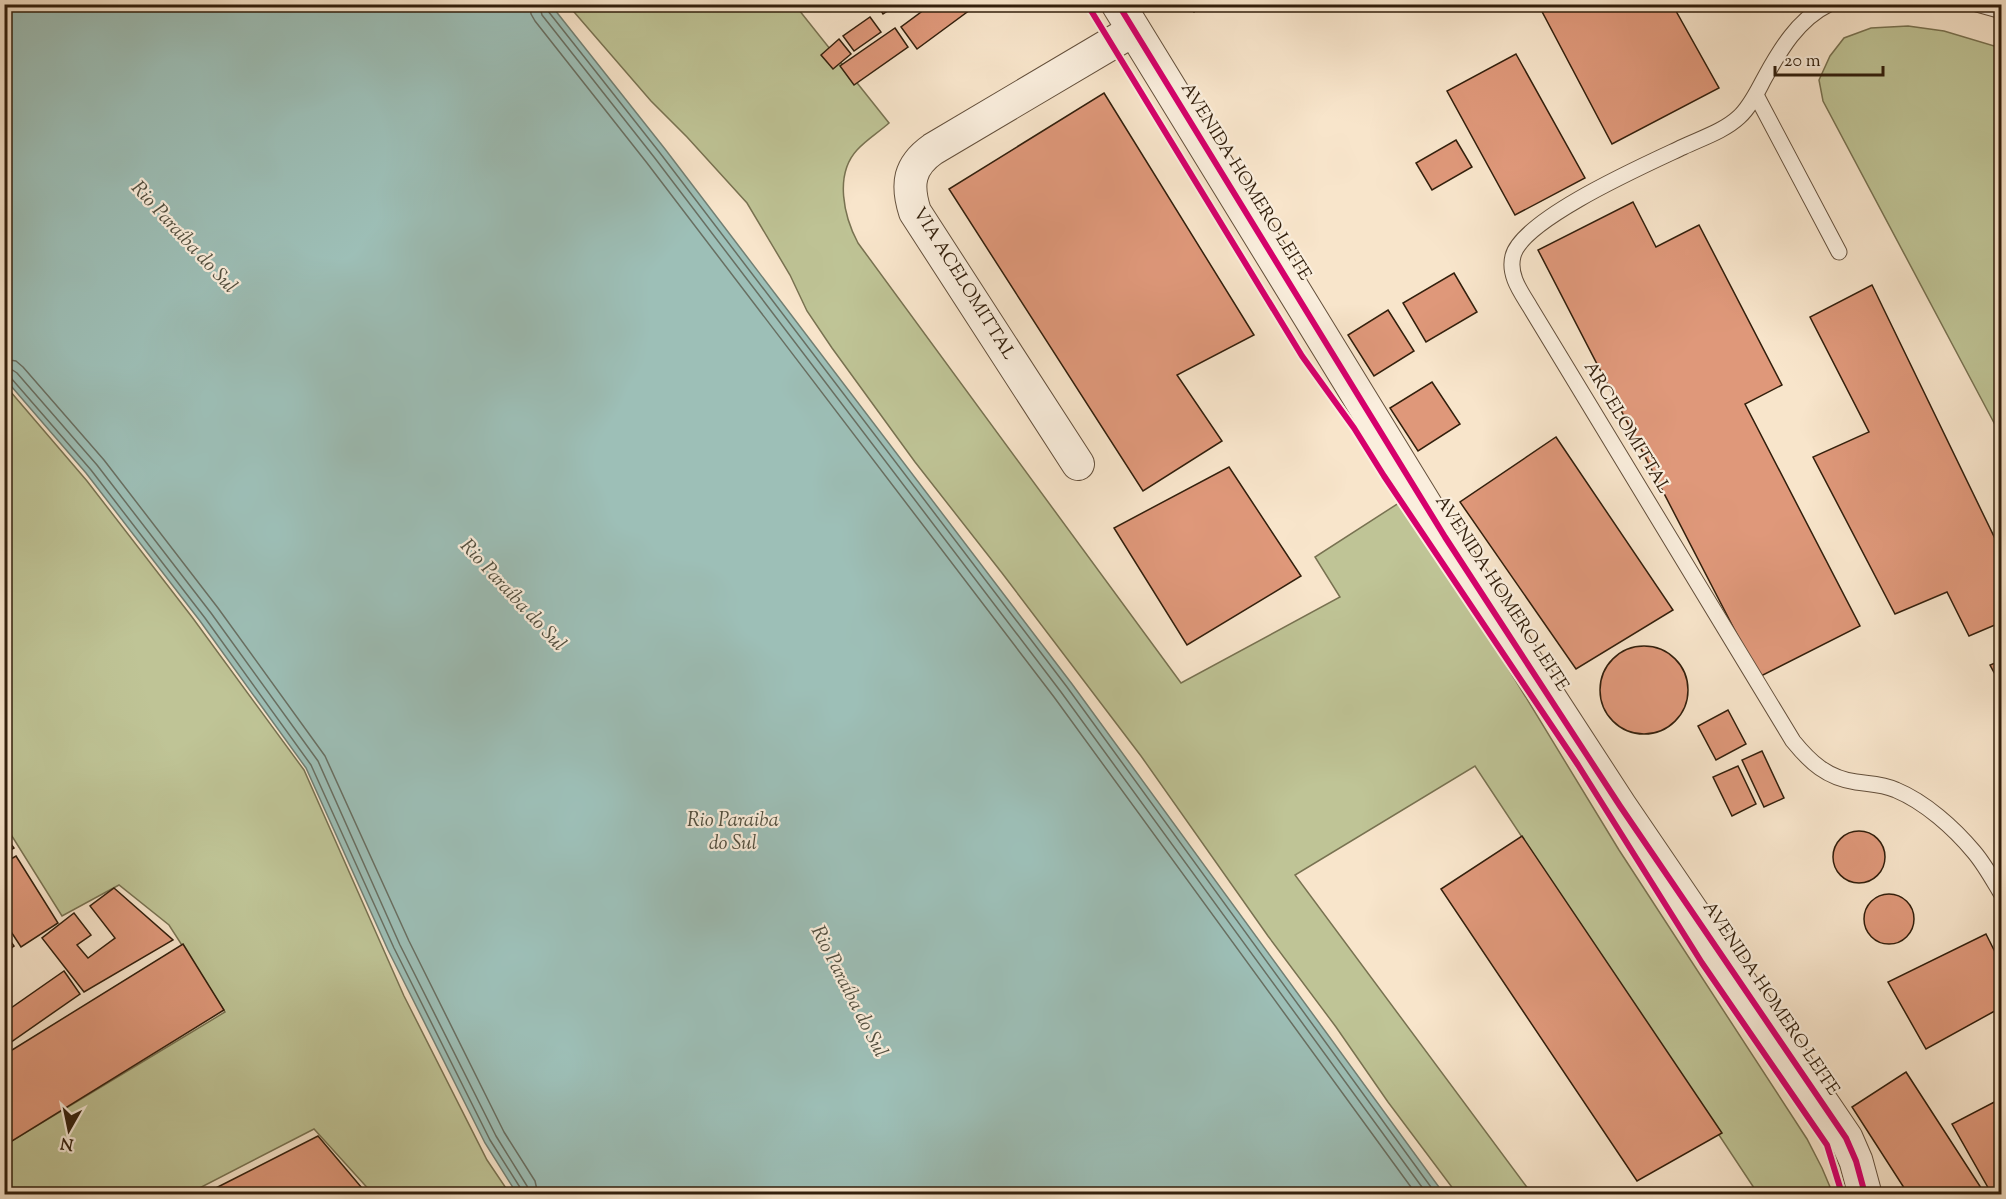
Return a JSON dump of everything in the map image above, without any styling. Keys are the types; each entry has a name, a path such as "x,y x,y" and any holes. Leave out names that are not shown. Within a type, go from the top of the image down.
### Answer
{"street":[{"name":"VIA ACELOMITTAL","path":"1078,464 915,212 910,181 916,164 933,149 1126,17"},
{"name":"AVENIDA HOMERO LEITE","path":"1126,17 1445,537 1620,806 1846,1138 1856,1161 1865,1194"}],"lane":[{"name":"ARCELOMITTAL","path":"1829,4 1799,27 1742,115 1725,127 1634,171 1553,215 1525,238 1515,250 1512,263 1515,280 1793,741 1815,766 1825,773 1847,781 1897,790 1925,807 1942,820 1974,852 2001,895"},
{"path":"1977,4 2001,11"},
{"path":"1756,95 1839,252"}],"green space":[{"path":"568,5 795,5 889,123 857,150 845,171 845,209 858,243 1181,683 1340,597 1315,557 1405,499 1619,850 1807,1139 1833,1194 1758,1194 1475,766 1295,875 1532,1194 1457,1194 1268,936 1141,756 915,462 832,348 807,311 790,275 747,203 651,101"},
{"path":"1908,26 1944,31 2001,48 2001,436 1823,101 1819,80 1830,56 1844,38 1871,28"},
{"path":"4,384 87,481 192,617 304,770 404,996 487,1160 510,1194 373,1194 314,1129 188,1194 5,1194 5,1145 225,1012 169,925 119,885 62,916 5,825"}],"water":[{"name":"Rio Paraiba do Sul","path":"4,5 551,5 665,149 1072,684 1444,1194 517,1194 485,1143 388,950 306,768 200,621 86,473 5,379"}],"building":[{"path":"877,4 898,4 883,14"},
{"path":"932,4 978,4 917,49 901,27"},
{"path":"1189,4 1206,4 1194,12"},
{"path":"1538,4 1672,4 1719,88 1612,144"},
{"path":"870,17 881,32 854,51 843,36"},
{"path":"895,28 908,47 854,85 840,66"},
{"path":"839,39 851,54 833,69 821,55"},
{"path":"1516,54 1585,178 1515,215 1447,91"},
{"path":"1104,93 1254,335 1177,375 1222,441 1143,491 949,189"},
{"path":"1456,140 1472,167 1432,190 1416,163"},
{"path":"1633,202 1656,247 1699,225 1782,385 1745,404 1860,626 1759,677 1538,250"},
{"path":"1454,273 1477,312 1426,342 1403,303"},
{"path":"1872,285 2002,553 2002,622 1969,636 1947,592 1895,614 1813,457 1869,432 1810,317"},
{"path":"1388,310 1414,351 1374,376 1348,335"},
{"path":"1432,382 1460,424 1418,451 1390,408"},
{"path":"1556,437 1673,610 1576,669 1460,502"},
{"path":"1229,467 1301,576 1187,645 1114,528"},
{"path":"1644,646 1669,653 1681,665 1688,690 1681,715 1669,727 1644,734 1619,727 1607,715 1600,690 1607,665 1619,653"},
{"path":"2002,660 2002,687 1990,665"},
{"path":"1728,710 1746,744 1716,760 1698,726"},
{"path":"1762,751 1784,798 1764,807 1742,760"},
{"path":"1738,766 1756,804 1732,816 1713,777"},
{"path":"1859,831 1869,833 1877,839 1883,847 1885,857 1883,867 1877,875 1869,881 1859,883 1849,881 1841,875 1835,867 1833,857 1835,847 1841,839 1849,833"},
{"path":"4,835 14,848 4,854"},
{"path":"1522,836 1722,1133 1637,1181 1441,889"},
{"path":"16,856 58,923 21,947 4,921 4,863"},
{"path":"114,888 173,940 84,992 42,938 74,913 91,935 77,945 88,958 115,938 90,906"},
{"path":"1889,894 1907,901 1914,919 1907,937 1889,944 1871,937 1864,919 1871,901"},
{"path":"4,932 14,946 4,953"},
{"path":"1986,934 2002,966 2002,1007 1926,1049 1888,982"},
{"path":"183,944 224,1010 4,1146 4,1055"},
{"path":"64,971 80,994 4,1047 4,1005 8,1010"},
{"path":"1906,1072 1985,1194 1908,1194 1852,1107"},
{"path":"2002,1098 2002,1185 1990,1191 1952,1124"},
{"path":"318,1136 367,1194 204,1194"}],"cycle path":[{"path":"1087,4 1302,356 1354,428 1578,765 1702,963 1827,1145 1842,1194"},
{"path":"1118,4 1445,537 1620,806 1846,1138 1856,1161 1865,1194"}],"water label":[{"name":"Rio Paraíba do Sul","path":"183,238"},
{"name":"Rio Paraíba do Sul","path":"512,596"},
{"name":"Rio Paraíba do Sul","path":"848,992"}]}
